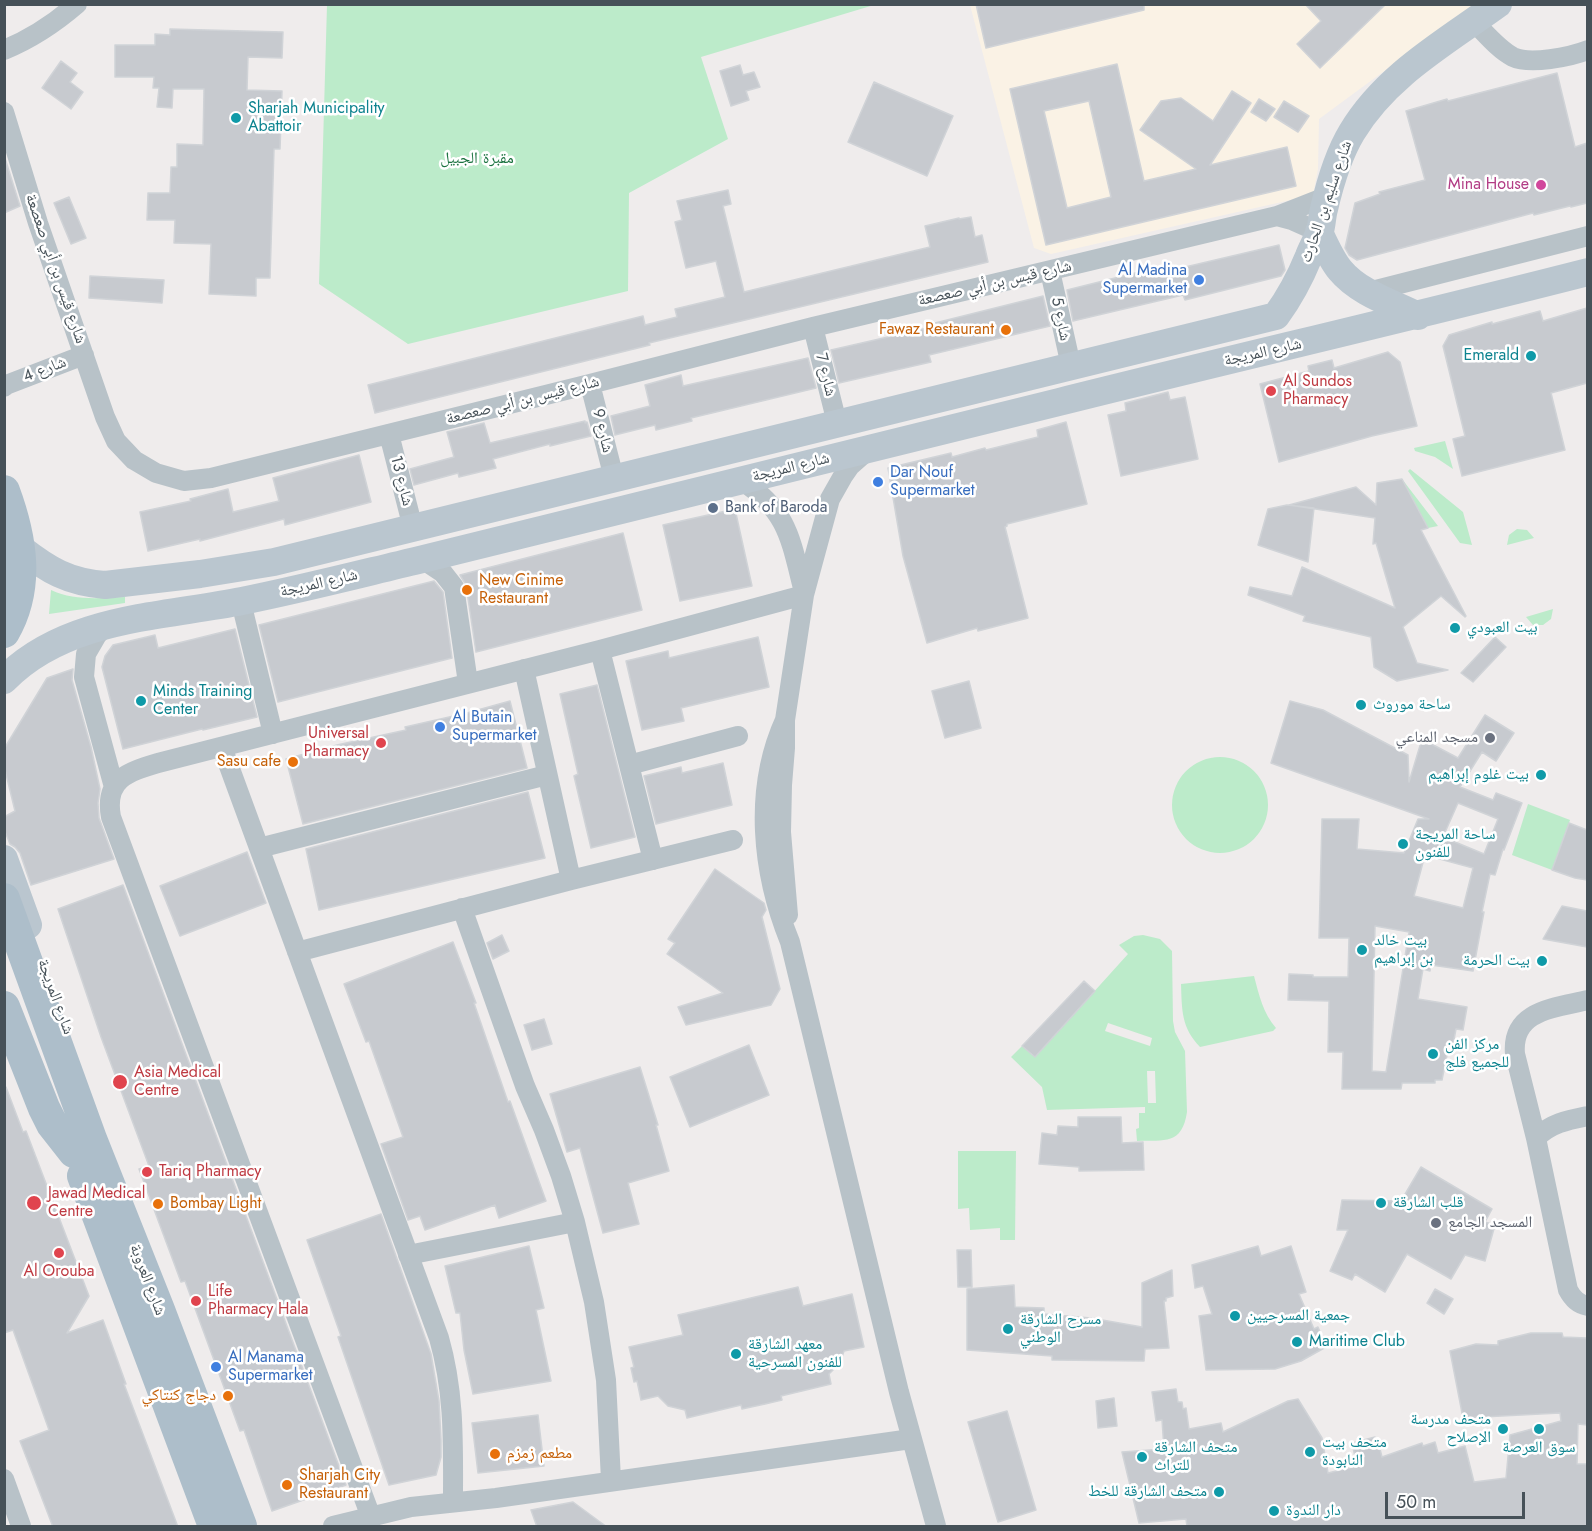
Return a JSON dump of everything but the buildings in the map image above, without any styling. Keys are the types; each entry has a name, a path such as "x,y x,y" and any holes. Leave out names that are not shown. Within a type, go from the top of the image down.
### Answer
{"main road":[{"name":"شارع سليم بن الحارث","path":"1276,316 1293,292 1319,232 1340,157 1351,133 1367,110 1406,70 1498,4"},
{"path":"1319,232 1332,259 1347,278 1368,292 1418,316"},
{"name":"شارع المريجة","path":"4,680 35,654 105,626 159,614 241,602 420,560 1139,382 1418,316 1587,272"},
{"name":"شارع المريجة","path":"20,548 46,568 89,584 105,585 200,574 307,554 1276,316"},
{"path":"1139,382 1131,372 1133,361 1180,347 1206,333"},
{"path":"4,492 14,520 20,548 21,575 16,602 4,632"},
{"path":"241,602 243,592 253,580 291,567 307,554"},
{"name":"شارع المريجة","path":"4,859 77,1057 87,1098 82,1145"},
{"name":"شارع العروبة","path":"4,899 82,1145 214,1527"},
{"name":"شارع العروبة","path":"4,958 82,1145 163,1320 241,1527"},
{"path":"4,1007 52,1124 82,1145"}],"street":[{"path":"4,50 40,31 77,4"},
{"path":"1474,22 1510,56 1524,61 1555,58 1587,50"},
{"name":"شارع قيس بن أبي صعصعة","path":"4,112 38,223 105,417 116,441 134,460 156,473 184,481 211,478 813,327 1277,216 1328,196"},
{"path":"1277,216 1319,232"},
{"path":"1368,292 1587,236"},
{"name":"شارع 5","path":"1050,271 1071,366"},
{"name":"شارع 7","path":"813,327 837,423"},
{"name":"شارع 4","path":"5,385 84,355"},
{"name":"شارع 9","path":"590,384 614,478"},
{"name":"شارع 13","path":"389,434 412,528"},
{"path":"870,449 850,466 830,499 804,595 785,720 781,832 790,942 911,1439 936,1527"},
{"path":"742,480 765,498 782,520 788,532 804,595"},
{"path":"420,560 436,567 454,587 468,683"},
{"path":"371,1517 111,817 110,796 114,787 129,772 158,763 600,650 804,595"},
{"path":"241,602 273,734"},
{"path":"105,626 86,654 84,677 114,787"},
{"path":"600,650 653,860"},
{"path":"524,669 571,880"},
{"path":"629,765 738,736"},
{"path":"222,747 439,1338 450,1384 453,1422 453,1502"},
{"path":"259,848 547,775"},
{"path":"297,952 733,840"},
{"path":"462,908 525,1086 558,1167 575,1222 599,1328 606,1380 611,1480"},
{"path":"1587,1000 1537,1013 1528,1018 1516,1035 1514,1045 1568,1290 1573,1299 1587,1306"},
{"path":"1536,1138 1543,1131 1560,1122 1587,1116"},
{"path":"408,1255 575,1222"},
{"path":"333,1527 371,1517 394,1519 432,1503 496,1498 911,1439"},
{"path":"4,1479 21,1527"}],"shaded area":[{"path":"970,5 1474,5 1319,119 1318,169 1313,195 1051,254 1034,248"}],"green space":[{"name":"مقبرة الجبيل","path":"327,4 874,5 701,57 728,139 629,193 628,291 408,344 319,284"},
{"path":"1445,441 1453,469 1435,457 1415,451 1414,448"},
{"path":"1410,469 1463,512 1472,545 1460,543 1408,471"},
{"path":"1402,479 1438,526 1428,528"},
{"path":"1517,529 1527,530 1534,538 1507,545 1509,535"},
{"path":"51,590 78,597 125,597 125,603 49,614"},
{"path":"1553,609 1551,619 1543,625 1533,625 1526,617"},
{"path":"1220,757 1238,761 1254,771 1264,787 1268,805 1264,823 1254,839 1238,849 1220,853 1202,849 1186,839 1176,823 1172,805 1176,787 1186,771 1202,761"},
{"path":"1528,804 1570,820 1552,870 1512,855"},
{"path":"1143,935 1160,939 1172,951 1173,1021 1175,1032 1185,1051 1187,1112 1181,1130 1171,1139 1137,1141 1136,1129 1139,1128 1139,1113 1145,1113 1145,1107 1047,1110 1042,1087 1011,1057 1022,1046 1035,1057 1128,954 1119,945 1134,936","holes":["1108,1023 1152,1038 1150,1046 1105,1031","1147,1071 1155,1071 1156,1103 1148,1103"]},
{"path":"1254,976 1265,1010 1276,1028 1273,1031 1200,1047 1186,1025 1182,1010 1181,984"},
{"path":"958,1151 1016,1151 1015,1240 1000,1240 1000,1228 970,1230 969,1208 958,1209"}],"place":[{"name":"Sharjah Municipality Abattoir","path":"236,118"},
{"name":"Mina House","path":"1541,185"},
{"name":"Al Madina Supermarket","path":"1199,280"},
{"name":"Fawaz Restaurant","path":"1006,330"},
{"name":"Emerald","path":"1531,356"},
{"name":"Al Sundos Pharmacy","path":"1271,391"},
{"name":"Dar Nouf Supermarket","path":"878,482"},
{"name":"Bank of Baroda","path":"713,508"},
{"name":"New Cinime Restaurant","path":"467,590"},
{"name":"بيت العبودي","path":"1455,628"},
{"name":"Minds Training Center","path":"141,701"},
{"name":"ساحة موروث","path":"1361,705"},
{"name":"Al Butain Supermarket","path":"440,727"},
{"name":"مسجد المناعي","path":"1490,738"},
{"name":"Universal Pharmacy","path":"381,743"},
{"name":"Sasu cafe","path":"293,762"},
{"name":"بيت غلوم إبراهيم","path":"1541,775"},
{"name":"ساحة المريجة للفنون","path":"1403,844"},
{"name":"بيت خالد بن إبراهيم","path":"1362,950"},
{"name":"بيت الحرمة","path":"1542,961"},
{"name":"مركز الفن للجميع فلج","path":"1433,1054"},
{"name":"Asia Medical Centre","path":"120,1082"},
{"name":"Tariq Pharmacy","path":"147,1172"},
{"name":"Jawad Medical Centre","path":"34,1203"},
{"name":"قلب الشارقة","path":"1381,1203"},
{"name":"Bombay Light","path":"158,1204"},
{"name":"المسجد الجامع","path":"1436,1223"},
{"name":"Al Orouba","path":"59,1253"},
{"name":"Life Pharmacy Hala","path":"196,1301"},
{"name":"جمعية المسرحيين","path":"1235,1316"},
{"name":"مسرح الشارقة الوطني","path":"1008,1329"},
{"name":"Maritime Club","path":"1297,1342"},
{"name":"معهد الشارقة للفنون المسرحية","path":"736,1354"},
{"name":"Al Manama Supermarket","path":"216,1367"},
{"name":"دجاج كنتاكي","path":"228,1396"},
{"name":"متحف مدرسة الإصلاح","path":"1503,1429"},
{"name":"سوق العرصة","path":"1539,1429"},
{"name":"متحف بيت النابودة","path":"1310,1452"},
{"name":"مطعم زمزم","path":"495,1454"},
{"name":"متحف الشارقة للتراث","path":"1142,1457"},
{"name":"Sharjah City Restaurant","path":"287,1485"},
{"name":"متحف الشارقة للخط","path":"1219,1492"},
{"name":"دار الندوة","path":"1274,1511"}]}
